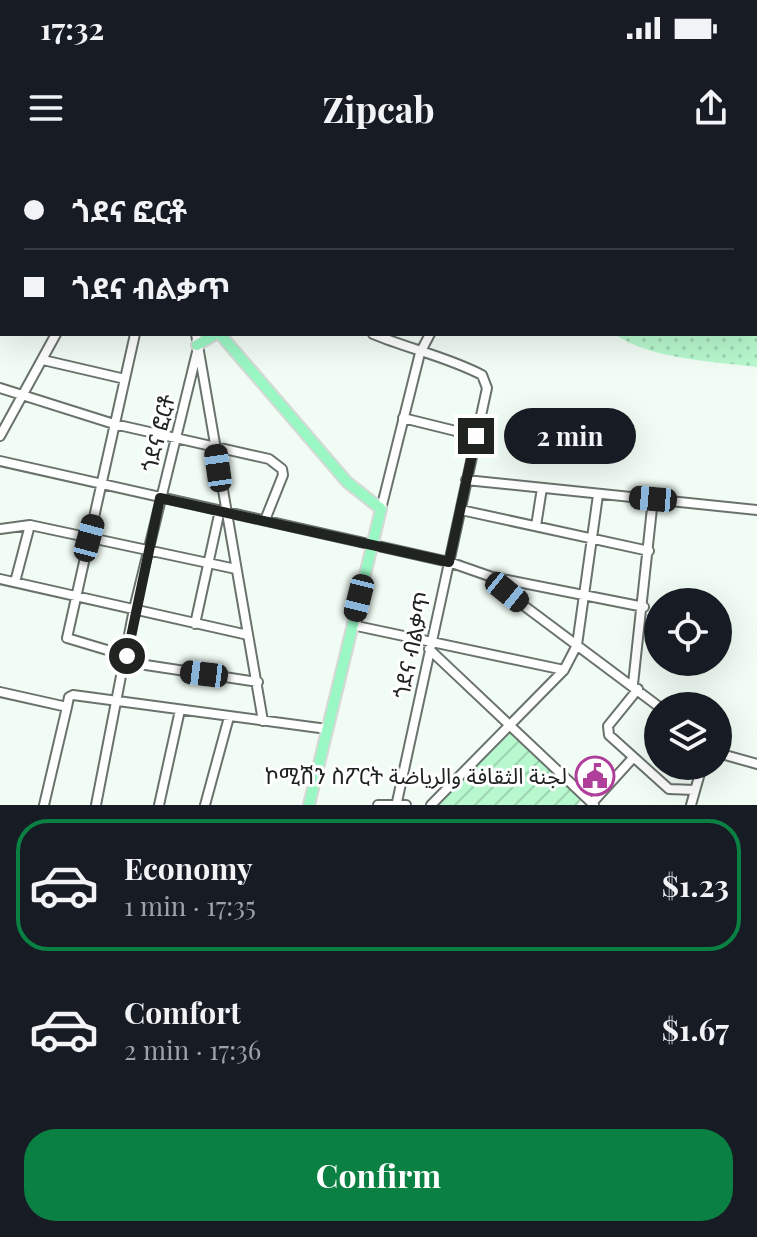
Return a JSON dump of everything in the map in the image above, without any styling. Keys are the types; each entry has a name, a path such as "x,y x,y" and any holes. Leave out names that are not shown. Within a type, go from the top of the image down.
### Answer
{"main road":[{"path":"220,336 327,459 381,509 309,805"}],"street":[{"path":"0,436 55,336"},
{"path":"135,336 103,483 74,597 67,640 126,659 258,682"},
{"path":"378,336 420,353"},
{"path":"381,509 420,353 429,336"},
{"path":"197,344 215,446 222,510 258,682 263,721"},
{"name":"ጎደና ፎርቶ","path":"96,805 119,702 134,609 197,344"},
{"name":"ጎደና ብልቃጥ","path":"401,804 430,645 461,510 486,380 461,364 420,353"},
{"path":"43,360 125,379"},
{"path":"0,388 21,398 114,424 269,459 282,469 283,475 265,520"},
{"path":"403,418 476,436"},
{"path":"0,461 449,562 492,577 644,607 636,687 607,731 632,759 669,789 695,790"},
{"path":"466,480 757,510"},
{"path":"536,526 542,488"},
{"path":"431,805 564,670 577,645 598,495"},
{"path":"646,588 653,499"},
{"path":"195,624 222,510"},
{"path":"461,510 649,551"},
{"path":"0,529 30,525 236,569"},
{"path":"15,582 30,525"},
{"path":"492,577 644,694"},
{"path":"0,579 248,635"},
{"path":"352,625 430,645 564,670"},
{"path":"430,645 593,804 632,759"},
{"path":"0,692 67,707"},
{"path":"44,805 70,696 327,729"},
{"path":"159,805 180,710"},
{"path":"205,805 229,717"},
{"path":"732,757 757,764"},
{"path":"691,805 698,780"},
{"path":"378,805 401,804"}],"green space":[{"path":"617,336 757,336 757,367 702,361 629,343"},
{"path":"512,730 582,799 577,805 439,805"}],"place":[{"name":"ኮሚሽን ስፖርት لجنة الثقافة والرياضة","path":"595,776"}],"route":[{"path":"127,656 134,609 160,498 449,562 476,436"}]}
